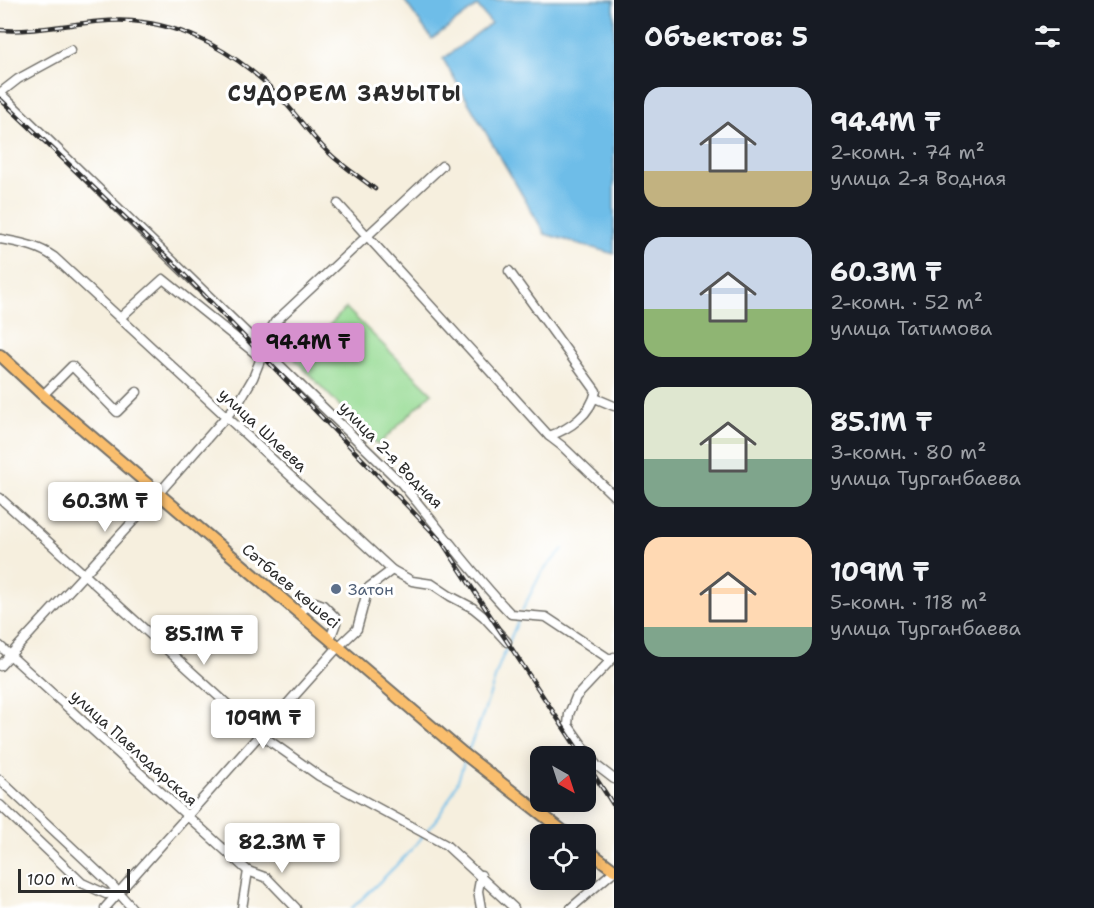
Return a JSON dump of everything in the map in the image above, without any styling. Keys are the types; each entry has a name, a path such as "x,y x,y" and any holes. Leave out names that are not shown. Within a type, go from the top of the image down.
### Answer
{"main road":[{"name":"Сәтбаев көшесі","path":"0,355 463,753 554,824"},
{"path":"596,857 614,871"}],"street":[{"path":"0,93 18,79 71,50"},
{"name":"улица 2-я Водная","path":"0,93 401,483 436,523 489,592 511,614 546,617 612,659"},
{"path":"0,666 85,575 239,402 261,358 268,332 275,322 442,166"},
{"path":"338,204 549,436 614,496"},
{"name":"улица Шлеева","path":"0,239 43,249 392,570 412,581 432,584 473,608 507,642"},
{"path":"509,271 596,391 595,398 571,427 549,436"},
{"path":"120,318 163,279 261,358"},
{"path":"44,395 72,366 117,411 137,392"},
{"path":"595,398 614,406"},
{"path":"0,498 260,734 319,776 437,839 481,875 514,908"},
{"path":"105,908 260,734 335,642 357,629 368,588 392,570"},
{"path":"299,612 315,602 322,605 336,617 335,642"},
{"name":"улица Павлодарская","path":"0,646 248,871 267,878 296,908"},
{"path":"612,659 576,697 569,714 568,725 597,766 614,779"},
{"path":"0,780 132,908"},
{"path":"0,806 82,884 106,894 118,893"},
{"path":"242,908 248,871"},
{"path":"571,908 614,871"},
{"path":"481,875 478,891 481,908"}],"green space":[{"path":"346,308 432,393 378,445 295,360"}],"water":[{"path":"404,0 614,0 614,254 545,234 443,59 491,23 477,6 432,39"}],"waterway":[{"path":"522,611 541,573 563,549"},
{"path":"468,751 520,616"},
{"path":"352,908 410,851 437,819 456,785 465,759"}],"railway":[{"path":"0,30 132,21 173,29 211,44 262,80 284,101 328,152 375,189"},
{"path":"0,99 173,263 442,542 575,746"},
{"path":"596,778 614,806"}],"place":[{"name":"Затон","path":"336,589"}],"district":[{"name":"СУДОРЕМ ЗАУЫТЫ","path":"345,93"}]}
